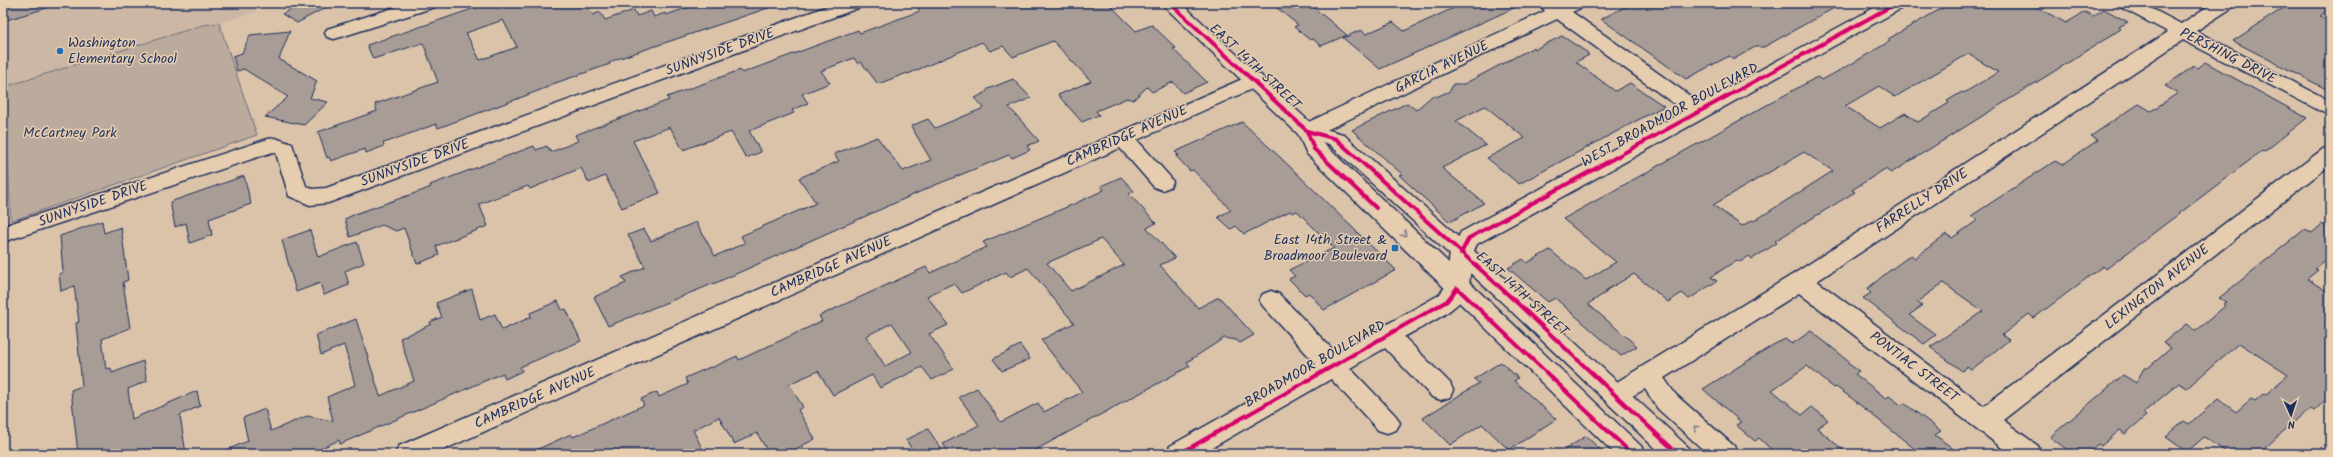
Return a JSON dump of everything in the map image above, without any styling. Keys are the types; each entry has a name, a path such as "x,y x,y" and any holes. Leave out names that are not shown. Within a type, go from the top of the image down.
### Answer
{"street":[{"path":"334,34 428,3"},
{"name":"SUNNYSIDE DRIVE","path":"3,234 268,146 275,145 285,149 297,192 310,197 328,195 854,3"},
{"name":"GARCIA AVENUE","path":"1308,131 1552,7 1576,3"},
{"name":"WEST BROADMOOR BOULEVARD","path":"1461,253 1469,238 1897,3"},
{"name":"PERSHING DRIVE","path":"2127,3 2330,109"},
{"name":"FARRELLY DRIVE","path":"1616,395 1649,376 1800,281 2226,3"},
{"name":"EAST 14TH STREET","path":"1172,4 1308,131 1336,139 1616,395 1678,454"},
{"path":"1552,7 1699,112"},
{"name":"CAMBRIDGE AVENUE","path":"408,454 1254,80"},
{"name":"EAST 14TH STREET","path":"1308,131 1314,149 1415,244 1457,288 1632,454"},
{"path":"1123,138 1162,182"},
{"name":"LEXINGTON AVENUE","path":"1984,420 2330,154"},
{"path":"1457,288 1461,253"},
{"name":"PONTIAC STREET","path":"1800,281 2028,454"},
{"name":"BROADMOOR BOULEVARD","path":"1179,454 1447,302 1457,288"},
{"path":"1271,300 1387,423"},
{"path":"1388,336 1441,390"},
{"path":"1649,376 1667,402 1725,454"}],"shaded area":[{"name":"Washington Elementary School","path":"3,3 253,3 256,12 219,23 203,25 4,87"}],"green space":[{"name":"McCartney Park","path":"219,23 257,135 11,221 4,87 203,25"}],"building":[{"path":"3,3 49,3 50,7 3,21"},
{"path":"303,3 334,3 297,23 282,14"},
{"path":"483,3 586,3 593,15 600,12 605,20 634,10 637,16 651,11 654,17 665,13 666,15 701,3 777,3 777,5 620,58 610,62 610,64 547,86 548,87 438,128 436,124 383,143 384,146 366,153 365,149 331,161 329,157 327,158 318,132 377,111 375,104 438,82 423,43 373,59 367,45 475,8 474,6","holes":["503,20 517,47 480,60 466,33"]},
{"path":"914,3 1108,3 1136,31 1152,25 1176,48 1173,49 1207,82 1183,93 1173,82 1152,92 1147,87 1133,100 1127,98 1096,111 1099,115 1082,122 1058,95 1091,81 1053,41 1013,57 1003,46 990,51 982,42 908,74 907,73 878,84 861,62 858,64 854,58 821,71 830,83 802,94 808,103 792,110 794,113 749,131 761,152 746,158 731,132 683,150 670,127 633,141 660,193 622,208 605,176 589,183 581,168 530,189 528,186 479,204 488,226 436,246 439,255 417,264 404,228 396,231 382,225 350,237 345,219 355,214 421,191 431,187 430,185 534,146 536,150 547,146 551,152 578,141 575,135 669,100 667,97 740,70 742,73 858,30 860,33 920,11"},
{"path":"1271,3 1308,3 1347,35 1321,46 1313,39 1310,40 1294,27 1298,25"},
{"path":"1464,3 1525,3 1380,69 1343,38 1361,30 1366,34 1393,22 1404,31"},
{"path":"1633,3 1843,3 1764,47 1755,47 1734,59 1729,56 1686,79 1601,19"},
{"path":"1951,3 2029,3 2066,23 2085,12 2093,16 2104,9 2128,22 2119,27 2121,29 2082,54 1891,173 1885,169 1852,190 1855,192 1775,241 1777,243 1752,259 1749,256 1740,262 1737,260 1711,277 1717,281 1689,299 1682,293 1668,302 1634,274 1605,291 1607,292 1588,304 1637,346 1621,356 1555,298 1548,302 1508,268 1523,259 1527,263 1550,250 1586,280 1616,262 1563,219 1817,77 1822,80 1853,63 1890,41 1888,39","holes":["1968,54 1998,72 1964,93 1962,92 1947,101 1949,103 1918,122 1905,113 1880,128 1845,106 1879,86 1895,97","1804,152 1833,171 1754,221 1752,220 1742,226 1713,205"]},
{"path":"2291,3 2330,3 2330,9 2320,16 2330,21 2330,91 2233,41"},
{"path":"290,31 279,59 317,81 310,98 328,102 304,125 265,117 288,97 244,69 237,71 233,56 242,53 250,35"},
{"path":"1562,36 1588,53 1587,54 1589,55 1576,62 1615,91 1630,83 1664,106 1519,184 1487,158 1525,138 1485,106 1456,121 1486,145 1442,168 1484,203 1450,222 1399,175 1402,174 1352,130 1407,103 1416,110 1433,95 1436,97 1450,91 1453,84 1464,84 1534,47 1535,49"},
{"path":"2205,62 2307,118 2264,152 2262,151 2106,269 2103,266 2034,318 2029,314 2002,335 2009,340 1971,370 1967,367 1962,371 1930,347 1983,311 1943,283 1917,302 1922,306 1909,315 1936,335 1924,344 1863,298 1871,293 1867,289 1911,255 1915,258 1946,234 1952,238 1978,220 1971,216 2055,161 2062,165 2098,140 2091,136 2122,115 2139,104 2151,111 2178,93 2165,86 2194,66 2197,68"},
{"path":"1013,79 1031,98 1009,107 1039,141 1027,146 1030,150 1012,158 1009,155 933,186 720,281 608,326 594,297 626,283 622,277 645,267 628,235 644,229 651,241 696,222 715,256 745,243 741,236 816,203 799,178 839,161 834,154 877,137 903,171 931,160 911,126 928,119 935,128 984,108 975,98 985,93 988,89"},
{"path":"1242,122 1396,270 1324,310 1309,293 1305,295 1289,279 1295,276 1289,270 1334,248 1297,211 1292,213 1290,211 1244,234 1236,226 1231,229 1218,217 1231,210 1193,170 1190,171 1176,156 1179,155 1175,152"},
{"path":"244,176 251,204 209,219 212,235 190,243 186,223 175,227 170,202"},
{"path":"1121,177 1134,191 1129,194 1156,223 1147,228 1175,258 1160,265 1198,308 1219,297 1254,335 1240,343 1236,340 1224,338 1187,362 1190,366 1028,454 950,454 943,444 979,425 959,397 977,388 1001,422 1038,403 1044,412 1082,392 1041,340 1074,323 1028,268 1010,277 1006,272 962,293 954,283 927,296 948,325 929,334 954,369 932,380 922,367 880,388 872,375 833,395 818,371 789,384 803,407 798,410 815,439 786,454 769,454 757,433 734,444 719,417 693,430 705,454 527,454 571,434 573,437 644,405 641,399 657,392 659,397 688,384 685,378 737,356 739,360 822,321 819,316 926,267 930,273 987,247 983,242 1104,190 1101,186","holes":["1101,239 1124,265 1071,291 1047,263","892,323 912,352 885,366 866,336"]},
{"path":"102,221 104,233 121,227 128,280 123,282 130,328 102,339 106,369 111,368 112,373 143,361 147,381 128,389 132,419 197,391 200,406 180,415 186,454 78,454 71,390 82,386 76,323 79,322 74,286 61,291 59,274 63,272 60,236"},
{"path":"2322,224 2330,229 2330,256 2315,269 2318,270 2307,279 2330,293 2330,396 2314,411 2311,409 2303,414 2258,454 2229,454 2204,437 2187,452 2166,437 2184,421 2189,424 2218,399 2236,412 2251,399 2255,401 2263,394 2265,395 2288,375 2239,343 2187,388 2179,383 2143,413 2146,416 2125,434 2120,430 2101,446 2098,444 2086,454 2073,454 2050,437 2123,375 2136,383 2144,368 2148,368 2171,348 2163,343 2186,324 2196,331 2225,306 2223,304 2226,302 2219,298 2305,229 2312,233"},
{"path":"310,230 318,257 357,242 364,263 345,271 349,285 324,295 320,283 296,292 282,240"},
{"path":"472,289 480,320 495,314 502,330 531,317 530,313 558,301 562,310 566,309 581,341 520,367 522,371 505,379 503,373 340,444 339,440 309,454 217,454 248,441 243,418 265,409 271,431 307,416 333,421 327,397 355,385 344,345 321,355 316,335 356,319 380,396 414,381 400,338 431,324 430,322 442,317 436,303"},
{"path":"1811,331 1849,361 1847,363 1859,371 1855,374 1886,398 1889,396 1901,405 1904,403 1941,431 1935,435 1960,454 1921,454 1850,397 1836,387 1834,388 1807,366 1772,390 1802,415 1812,407 1828,420 1817,428 1848,454 1776,454 1759,438 1755,441 1736,425 1741,422 1703,389 1773,345 1785,339 1792,344"},
{"path":"1020,345 1030,359 1002,371 993,359"},
{"path":"1501,362 1518,378 1514,381 1556,419 1509,450 1482,424 1450,445 1423,418 1479,383 1474,379"},
{"path":"928,429 945,454 915,454 906,440"},
{"path":"1586,436 1605,454 1558,454"}],"cycle path":[{"path":"1170,3 1307,131 1314,149 1376,208"},
{"path":"1461,253 1469,238 1897,3"},
{"path":"1307,131 1336,139 1513,299 1678,454"},
{"path":"1179,454 1447,301 1457,288 1632,454"}],"place":[{"name":"Washington Elementary School","path":"60,51"},
{"name":"East 14th Street & Broadmoor Boulevard","path":"1395,248"}]}
